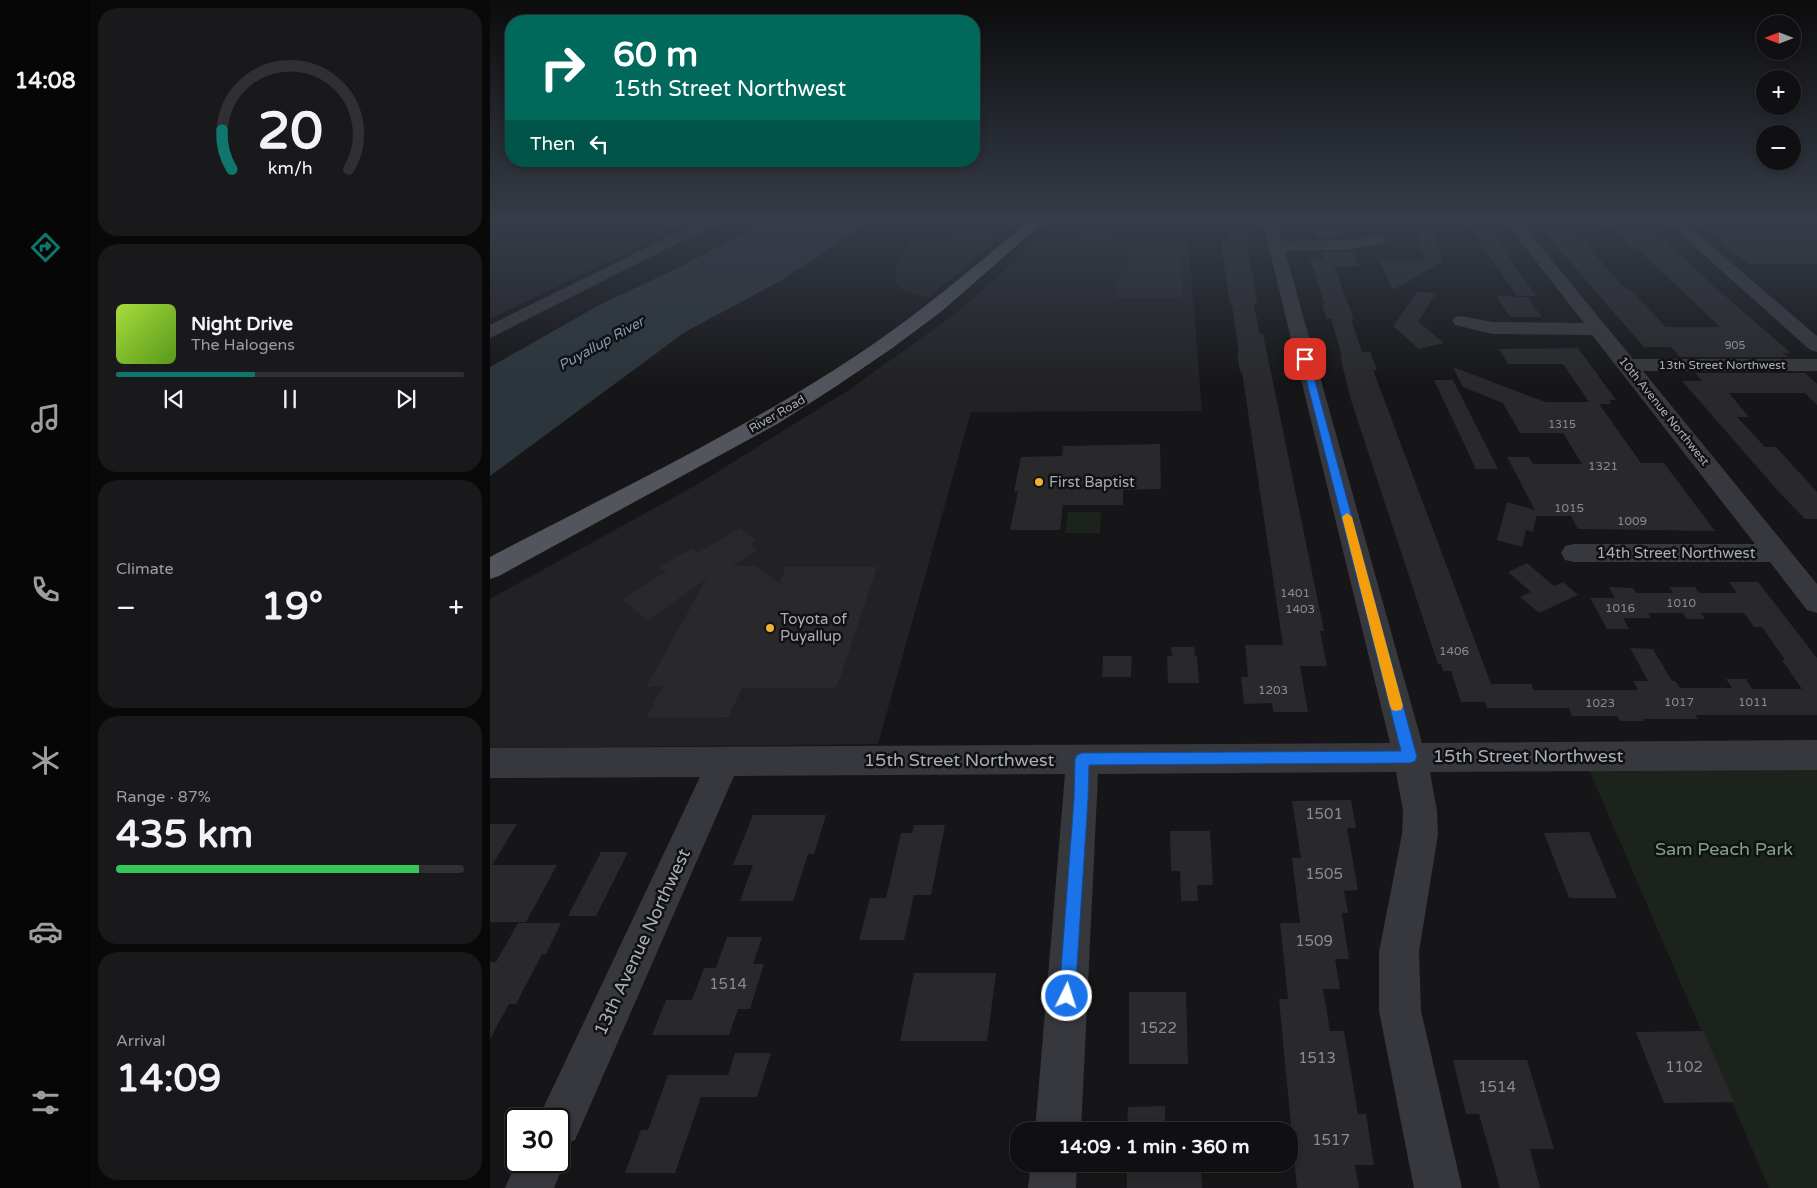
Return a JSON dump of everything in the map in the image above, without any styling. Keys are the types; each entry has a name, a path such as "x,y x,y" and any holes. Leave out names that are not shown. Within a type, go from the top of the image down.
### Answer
{"main road":[{"name":"River Road","path":"490,570 804,399 921,319 973,275"}],"street":[{"path":"490,332 603,275"},
{"path":"1284,275 1410,757 1420,811 1420,834 1399,952 1400,1011 1438,1188"},
{"name":"10th Avenue Northwest","path":"1556,275 1817,603"},
{"path":"1736,275 1817,346"},
{"path":"1461,321 1481,327 1599,329"},
{"name":"13th Street Northwest","path":"1628,365 1817,364"},
{"name":"14th Street Northwest","path":"1574,553 1777,553"},
{"name":"15th Street Northwest","path":"490,763 1817,755"},
{"path":"1059,1122 1081,799 1082,759"},
{"name":"13th Avenue Northwest","path":"566,1108 724,761"},
{"path":"1052,1188 1053,1172"},
{"path":"529,1188 536,1173"}],"shaded area":[{"path":"490,275 580,275 490,319"},
{"path":"896,275 955,275 928,298 904,291 896,281"},
{"path":"999,275 1191,275 1202,411 971,412 878,744 490,748 490,599 698,484 847,391 951,317"}],"green space":[{"path":"1068,512 1101,512 1100,533 1065,533"},
{"name":"Sam Peach Park","path":"1817,755 1817,1188 1769,1188 1583,756"}],"water":[{"name":"Puyallup River","path":"662,275 789,275 685,332 490,476 490,367 601,304"}],"building":[{"path":"1128,275 1182,275 1183,298 1117,298 1117,280"},
{"path":"1226,275 1253,275 1257,301 1254,305 1260,334 1263,334 1324,631 1320,631 1327,666 1300,666 1308,712 1273,712 1272,703 1244,704 1241,677 1248,677 1245,645 1283,645 1242,372 1240,372 1237,353 1239,353 1232,305 1230,305"},
{"path":"1315,275 1338,275 1354,319 1351,319 1362,352 1370,352 1377,370 1373,370 1491,684 1531,684 1534,690 1638,690 1633,681 1648,681 1630,648 1653,649 1672,681 1675,681 1680,688 1732,688 1726,679 1746,679 1752,689 1802,689 1762,627 1754,627 1744,613 1701,613 1705,619 1687,619 1683,613 1648,613 1651,618 1623,618 1629,629 1607,629 1590,598 1615,598 1609,587 1633,588 1636,593 1673,593 1669,587 1695,587 1699,593 1737,593 1729,582 1758,582 1817,658 1817,715 1695,715 1698,719 1620,721 1617,716 1572,716 1569,708 1487,708 1485,702 1461,702 1451,671 1443,671 1441,664 1438,664 1351,400 1340,356 1342,356 1331,319 1327,319 1322,305 1325,305"},
{"path":"1386,275 1418,275 1393,290"},
{"path":"1503,275 1522,275 1536,296 1517,296"},
{"path":"1582,275 1614,275 1623,286 1633,292 1666,327 1720,327 1666,275 1703,275 1791,353 1783,353 1788,357 1680,357 1671,347 1644,347"},
{"path":"1417,292 1436,293 1418,322 1444,343 1419,349 1393,326"},
{"path":"1496,296 1527,297 1542,317 1510,317"},
{"path":"1578,348 1616,400 1609,400 1611,404 1599,404 1641,463 1664,463 1715,531 1578,529 1571,516 1538,516 1537,514 1533,532 1526,530 1522,547 1497,540 1507,502 1535,510 1507,457 1529,457 1533,464 1582,464 1563,433 1520,433 1503,403 1463,387 1453,367 1545,402 1589,402 1563,364 1508,364 1499,349"},
{"path":"1695,373 1805,373 1817,384 1817,405 1805,393 1729,393 1749,417 1737,417 1765,447 1776,447 1817,492 1817,519 1805,519 1778,491 1682,381 1702,381"},
{"path":"1434,380 1453,380 1498,469 1476,469"},
{"name":"First Baptist","path":"1160,444 1161,489 1123,490 1123,505 1063,505 1060,530 1010,530 1018,491 1014,492 1021,457 1062,456 1063,446"},
{"name":"Toyota of Puyallup","path":"740,528 756,540 750,544 758,550 732,566 756,566 779,583 786,567 877,567 838,684 834,688 742,688 728,717 646,718 663,686 646,687 707,578 648,621 622,599 667,571 658,569 674,558 693,548 697,553"},
{"path":"1527,563 1554,586 1563,582 1578,595 1539,613 1520,597 1531,592 1508,572"},
{"path":"1171,647 1194,647 1195,656 1197,656 1199,683 1168,683 1167,656 1172,656"},
{"path":"1103,656 1132,656 1131,677 1102,677"},
{"path":"1351,800 1356,828 1347,828 1358,890 1344,891 1348,913 1342,913 1349,959 1335,959 1340,989 1323,989 1330,1031 1344,1031 1358,1114 1366,1114 1374,1165 1355,1165 1359,1188 1297,1188 1295,1172 1298,1172 1298,1122 1291,1122 1279,999 1288,999 1280,923 1300,923 1292,858 1301,858 1292,801"},
{"path":"753,815 826,815 814,854 808,854 793,901 740,901 753,865 733,865"},
{"path":"490,824 517,824 492,865 557,865 526,922 490,922"},
{"path":"914,825 945,825 931,895 914,895 904,940 859,940 870,898 886,898 901,833 912,833"},
{"path":"1170,831 1210,831 1213,885 1197,885 1198,901 1181,901 1180,871 1171,871"},
{"path":"1589,832 1617,898 1569,898 1544,833"},
{"path":"601,852 628,852 596,916 568,916"},
{"path":"518,923 561,923 546,954 542,954 516,1004 509,1004 490,1039 490,962 496,962"},
{"path":"727,937 762,937 753,964 764,964 750,1009 738,1009 729,1035 652,1035 666,1000 692,1000 704,968 716,968"},
{"path":"914,973 996,973 987,1041 900,1041"},
{"path":"1129,992 1186,992 1188,1064 1129,1064"},
{"path":"1703,1031 1734,1102 1664,1103 1636,1032"},
{"path":"735,1053 771,1053 757,1097 701,1097 675,1173 625,1173 641,1130 648,1130 668,1075 728,1075"},
{"path":"1453,1060 1527,1060 1554,1149 1530,1149 1540,1188 1500,1188 1479,1114 1466,1114"},
{"path":"1165,1106 1165,1122 1127,1122 1128,1107"},
{"path":"1127,1172 1201,1172 1202,1188 1127,1188"}],"slow traffic":[{"path":"1347,517 1396,706"}],"place":[{"name":"First Baptist","path":"1039,482"},
{"name":"Toyota of Puyallup","path":"770,628"}],"route":[{"path":"1067,996 1081,799 1082,759 1410,757 1305,359"}]}
